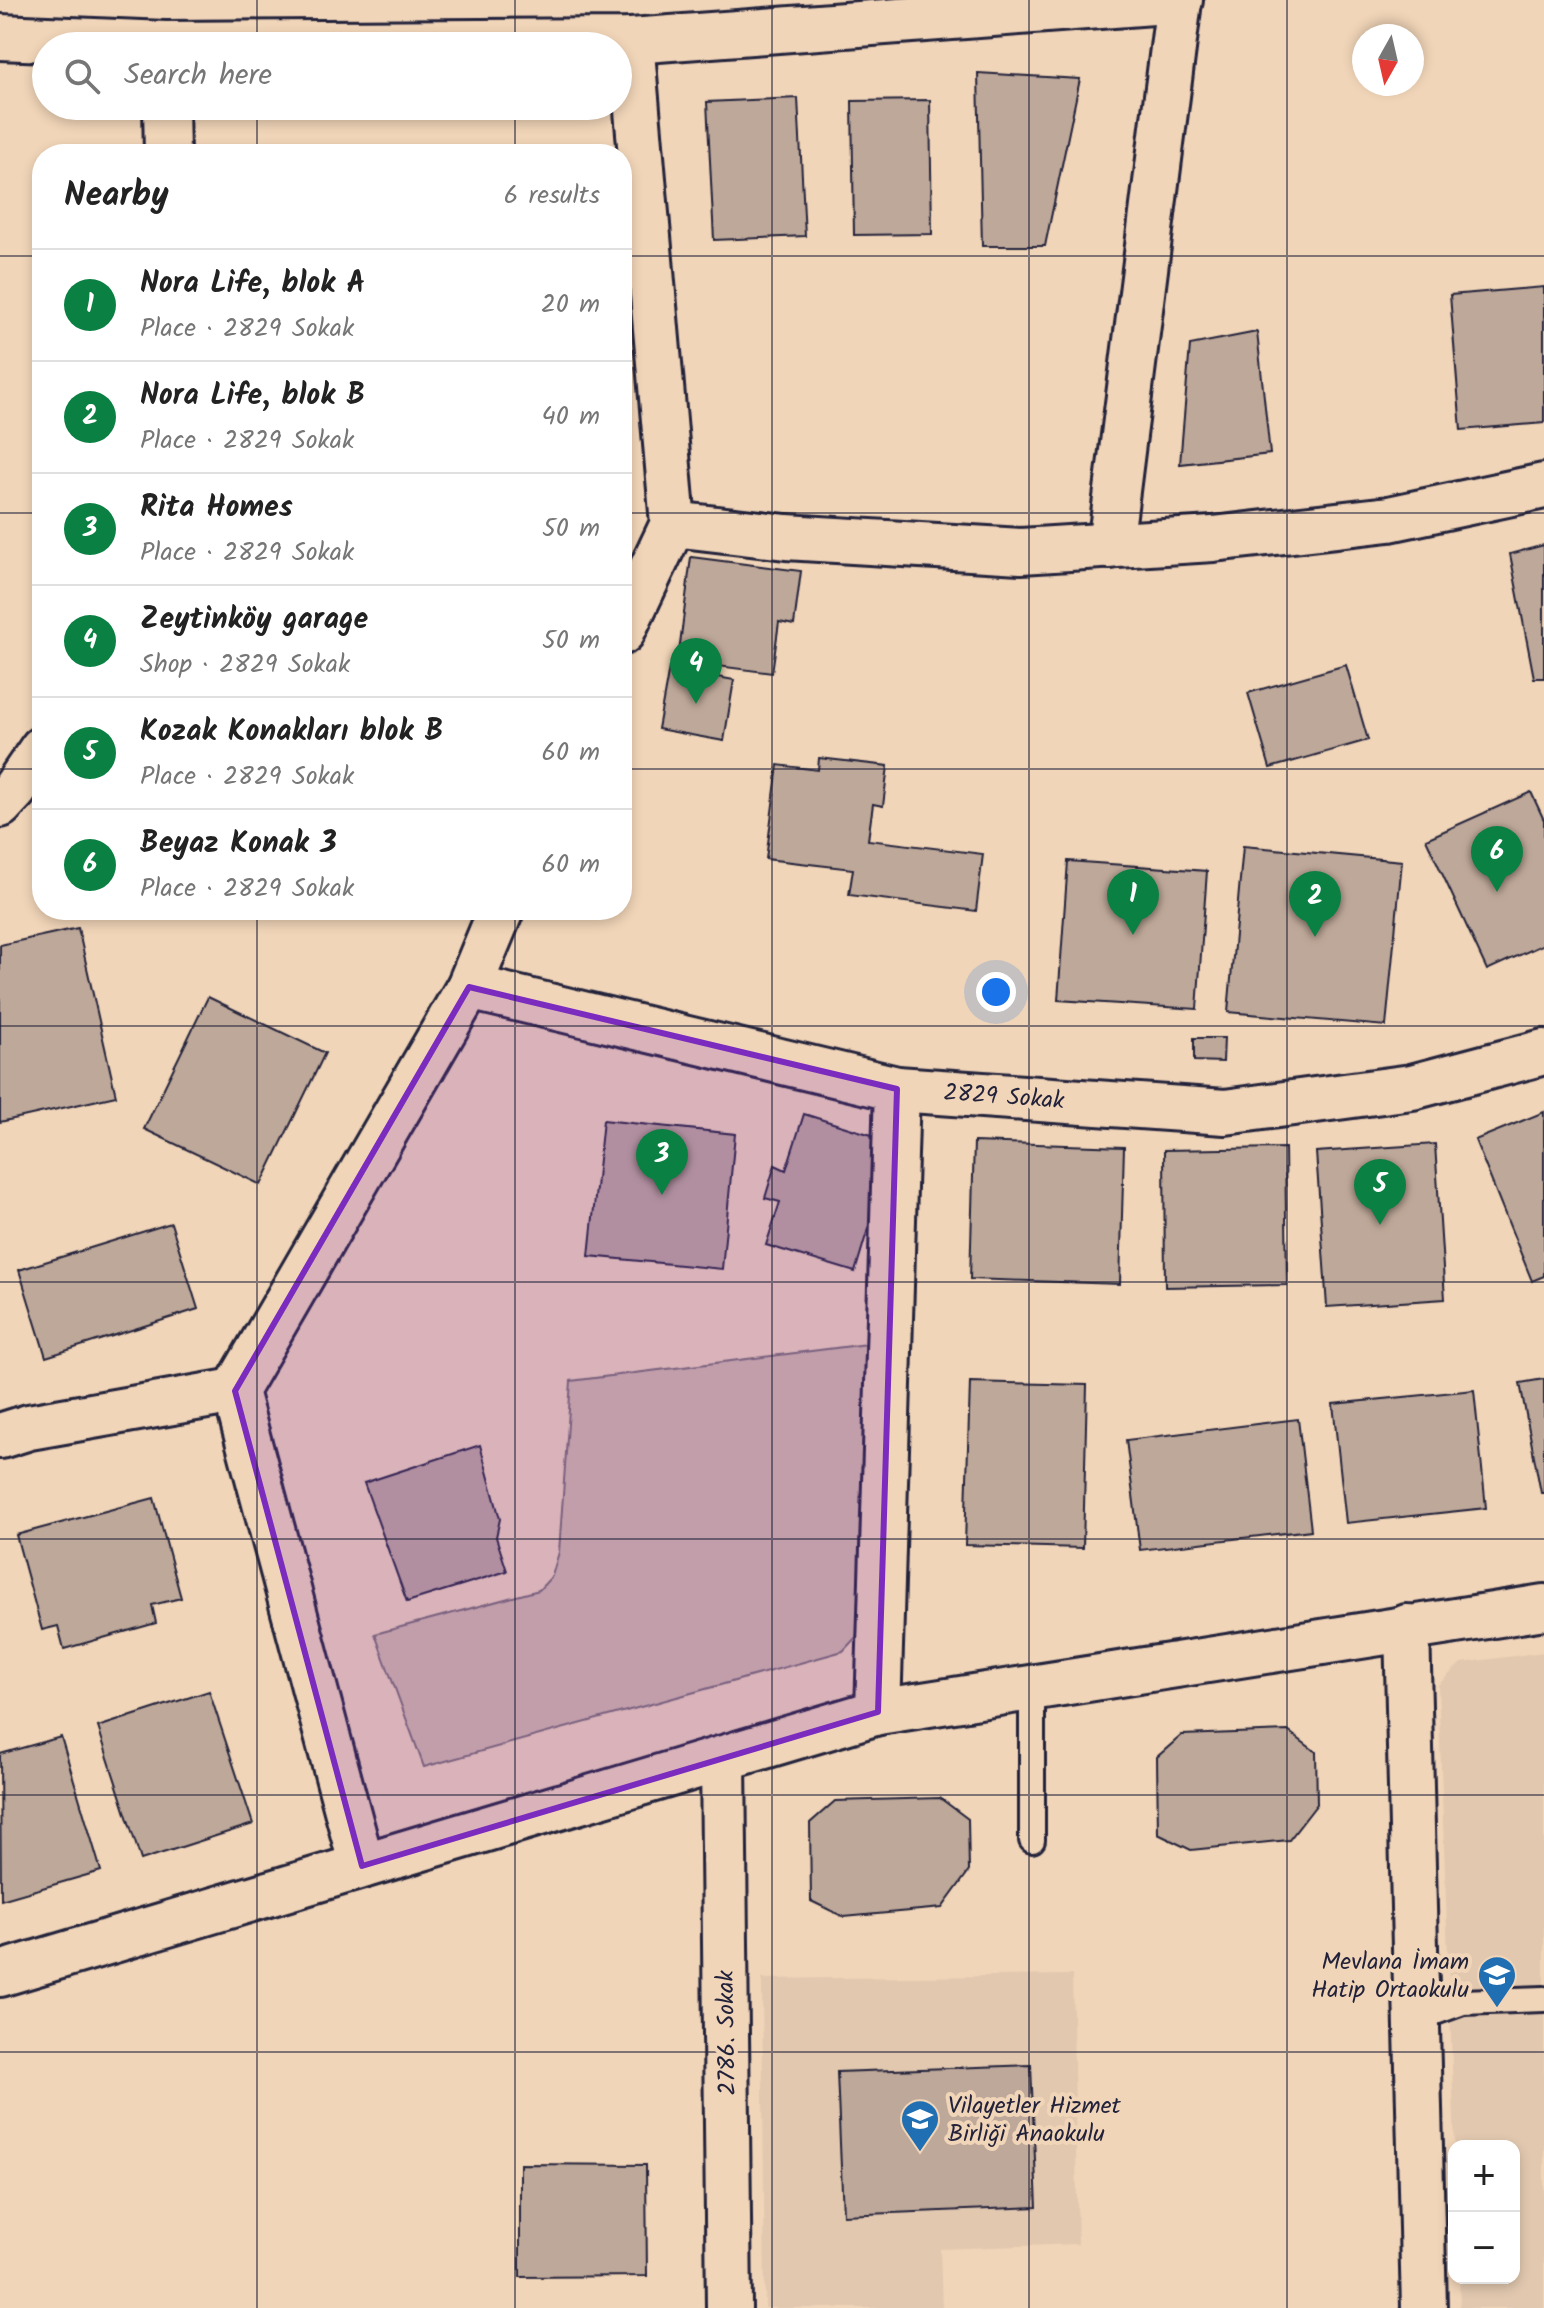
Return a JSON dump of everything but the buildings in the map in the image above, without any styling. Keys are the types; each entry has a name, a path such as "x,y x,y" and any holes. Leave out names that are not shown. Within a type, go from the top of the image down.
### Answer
{"street":[{"path":"632,41 1179,0 1110,546"},
{"path":"0,37 32,39"},
{"path":"632,52 673,524 632,611"},
{"path":"166,120 167,144"},
{"path":"673,524 786,537 1021,551 1213,539 1389,519 1544,486"},
{"path":"0,805 32,764"},
{"path":"362,1866 235,1391 469,987 497,920"},
{"name":"2829 Sokak","path":"469,987 897,1089 1225,1112 1412,1087 1544,1052"},
{"path":"878,1712 897,1089"},
{"path":"0,1436 29,1427 235,1391"},
{"path":"0,1974 878,1712 1544,1607"},
{"path":"1407,1627 1424,2308"},
{"name":"2786. Sokak","path":"723,1759 729,2308"}],"lane":[{"path":"1032,1687 1032,1840"},
{"path":"1416,2019 1463,2002 1544,1999"}],"highlighted area":[{"path":"469,987 897,1089 878,1712 362,1866 235,1391"}],"shaded area":[{"path":"868,1344 861,1612 858,1635 843,1651 424,1767 375,1634 539,1590 552,1576 559,1552 571,1381"},
{"name":"Mevlana İmam Hatip Ortaokulu","path":"1544,1652 1544,2308 1460,2308 1459,2284 1520,2284 1520,2140 1455,2140 1438,1685 1461,1663"},
{"name":"Vilayetler Hizmet Birliği Anaokulu","path":"1072,1975 1078,2244 940,2249 942,2308 765,2308 762,1979"}],"place":[{"name":"Zeytinköy garage","path":"696,704"},
{"name":"Beyaz Konak 3","path":"1497,892"},
{"name":"Nora Life, blok A","path":"1133,935"},
{"name":"Nora Life, blok B","path":"1315,937"},
{"name":"Rita Homes","path":"662,1195"},
{"name":"Kozak Konakları blok B","path":"1380,1225"},
{"name":"Mevlana İmam Hatip Ortaokulu","path":"1497,2009"},
{"name":"Vilayetler Hizmet Birliği Anaokulu","path":"920,2153"}]}
